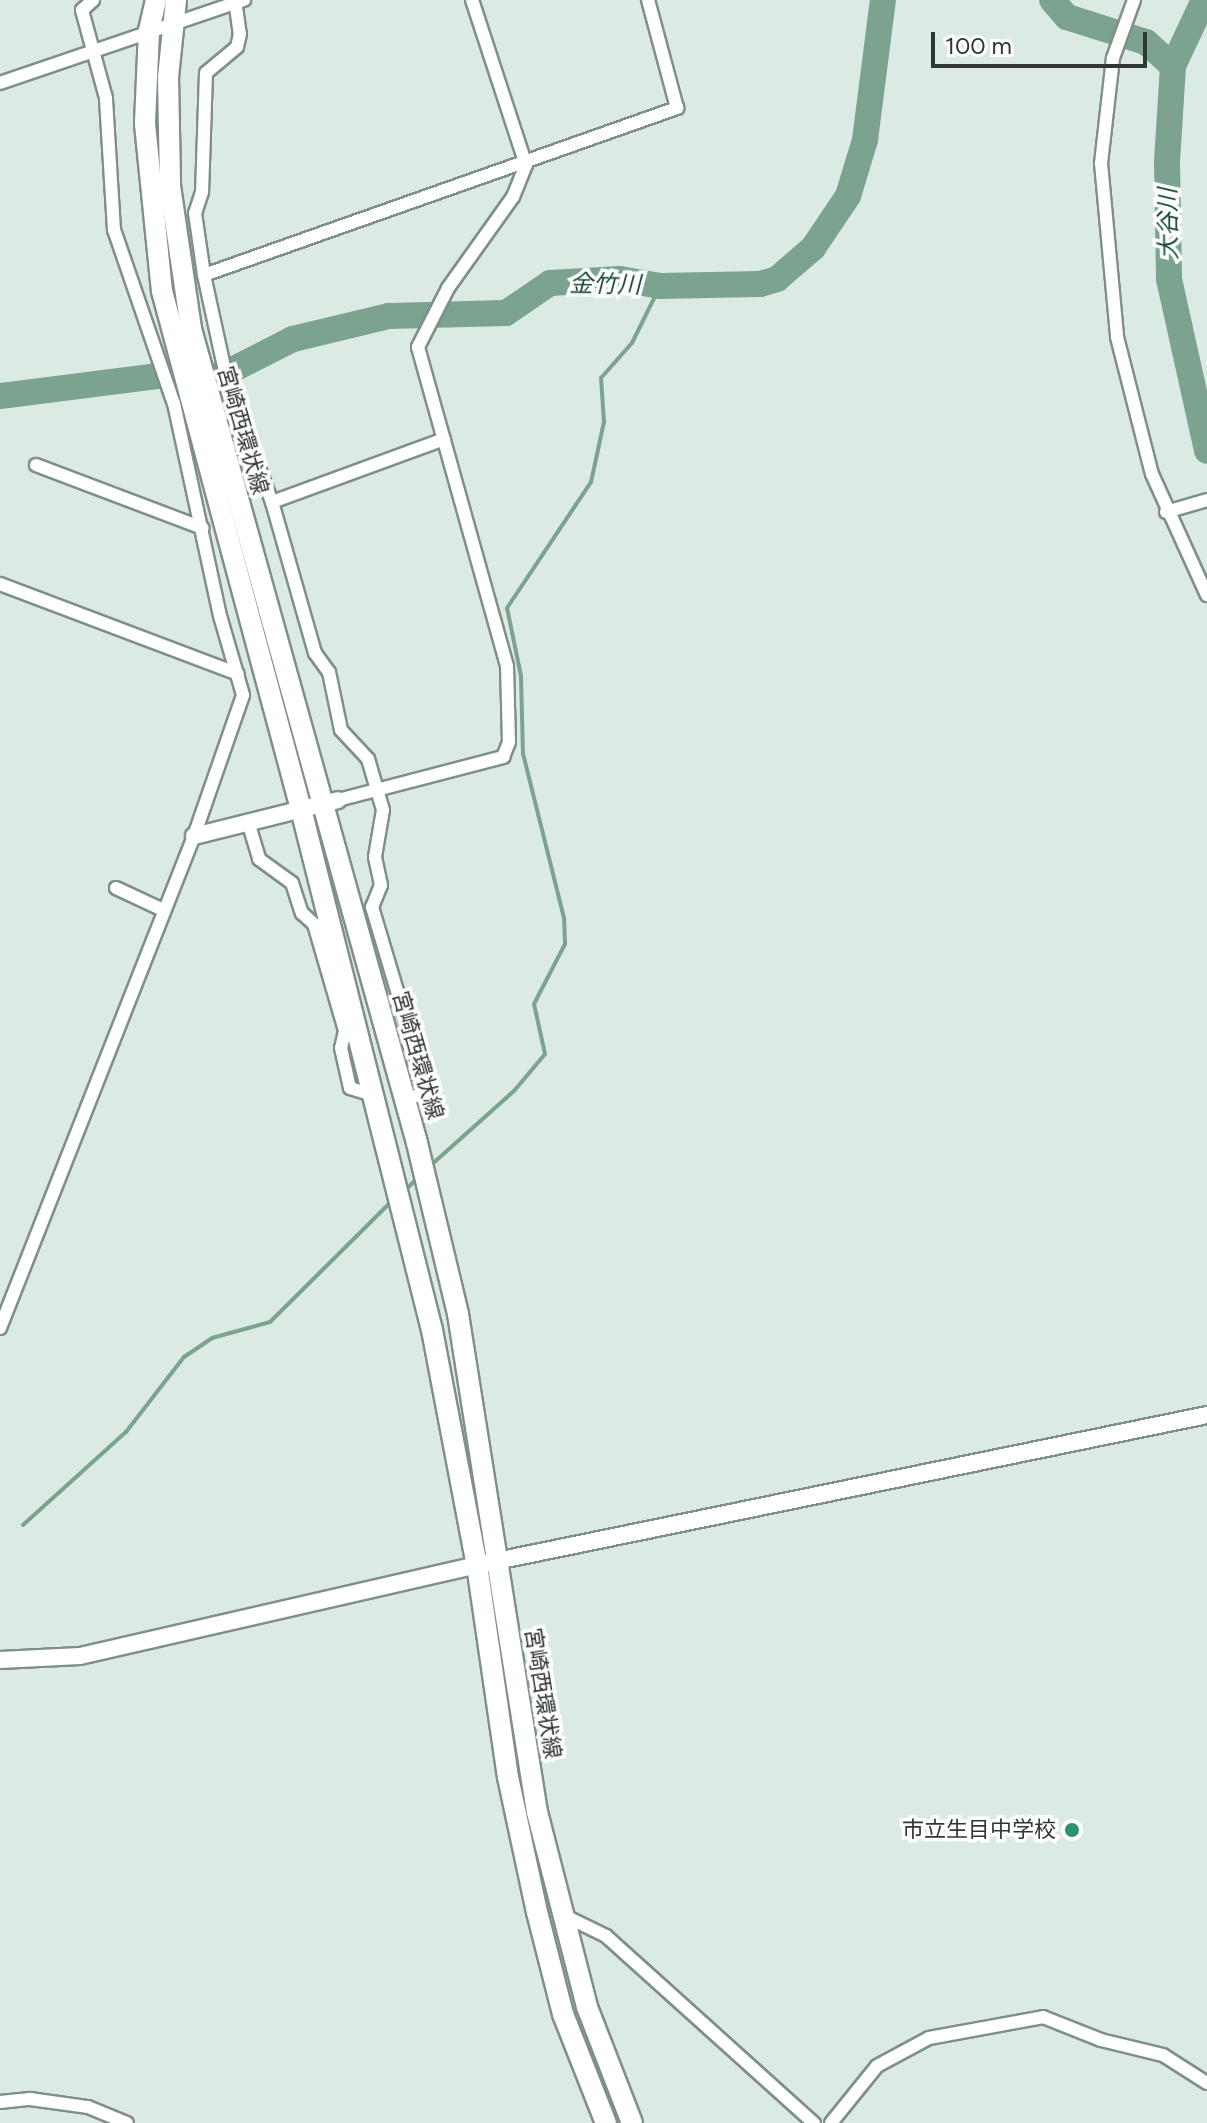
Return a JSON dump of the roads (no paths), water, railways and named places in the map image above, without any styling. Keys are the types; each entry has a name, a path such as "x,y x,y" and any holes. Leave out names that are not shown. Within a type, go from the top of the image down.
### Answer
{"main road":[{"name":"宮崎西環状線","path":"156,0 149,31 145,124 149,185 183,333 209,402 331,802 417,1143 458,1314 537,1812 560,1914 587,2007 632,2123"},
{"name":"宮崎西環状線","path":"176,0 172,24 170,186 183,333 180,402 301,809 403,1212 477,1565 508,1777 537,1912 563,2014 606,2123"}],"street":[{"path":"93,0 82,10 96,51 106,98 114,230 183,333 229,390 272,502 315,653 329,672 341,730 368,759 383,810 375,857 381,885 372,907 425,1085 419,1095 405,1099"},
{"path":"194,836 503,757 509,742 507,666 418,347 448,288 506,209 526,165 472,0"},
{"path":"204,275 526,165 677,108 648,0"},
{"path":"1134,0 1113,58 1101,163 1117,337 1170,511 1207,595"},
{"path":"0,83 238,1 237,47 206,73 202,192 195,213 204,275 183,333"},
{"path":"0,1328 194,836 243,695 220,616 180,402"},
{"path":"272,502 444,439"},
{"path":"36,465 203,528"},
{"path":"1170,511 1207,500"},
{"path":"0,584 238,674"},
{"path":"248,822 259,859 292,883 302,913 314,924 345,1031 341,1048 350,1088 373,1095"},
{"path":"116,888 163,910"},
{"path":"0,1660 80,1656 477,1565 1207,1415"},
{"path":"560,1914 606,1936 814,2123"},
{"path":"831,2123 877,2066 929,2038 1043,2017 1101,2040 1163,2055 1207,2083"},
{"path":"0,2102 30,2099 88,2107 127,2123"}],"waterway":[{"name":"金竹川","path":"0,396 159,376 220,376 293,339 389,316 506,313 550,283 620,279 660,286 760,284 777,279 813,248 848,196 865,140 883,0"},
{"name":"金竹川","path":"1052,0 1067,17 1146,42 1173,66"},
{"name":"大谷川","path":"1204,0 1173,66 1167,162 1169,279 1207,451"},
{"path":"430,1166 514,1091 545,1054 534,1004 565,944 564,918 523,754 521,676 507,608 591,482 604,422 601,378 632,343 660,286"},
{"path":"404,1191 418,1178"},
{"path":"23,1525 126,1432 184,1357 212,1338 270,1322 391,1202"}],"place":[{"name":"市立生目中学校","path":"1072,1830"}]}
